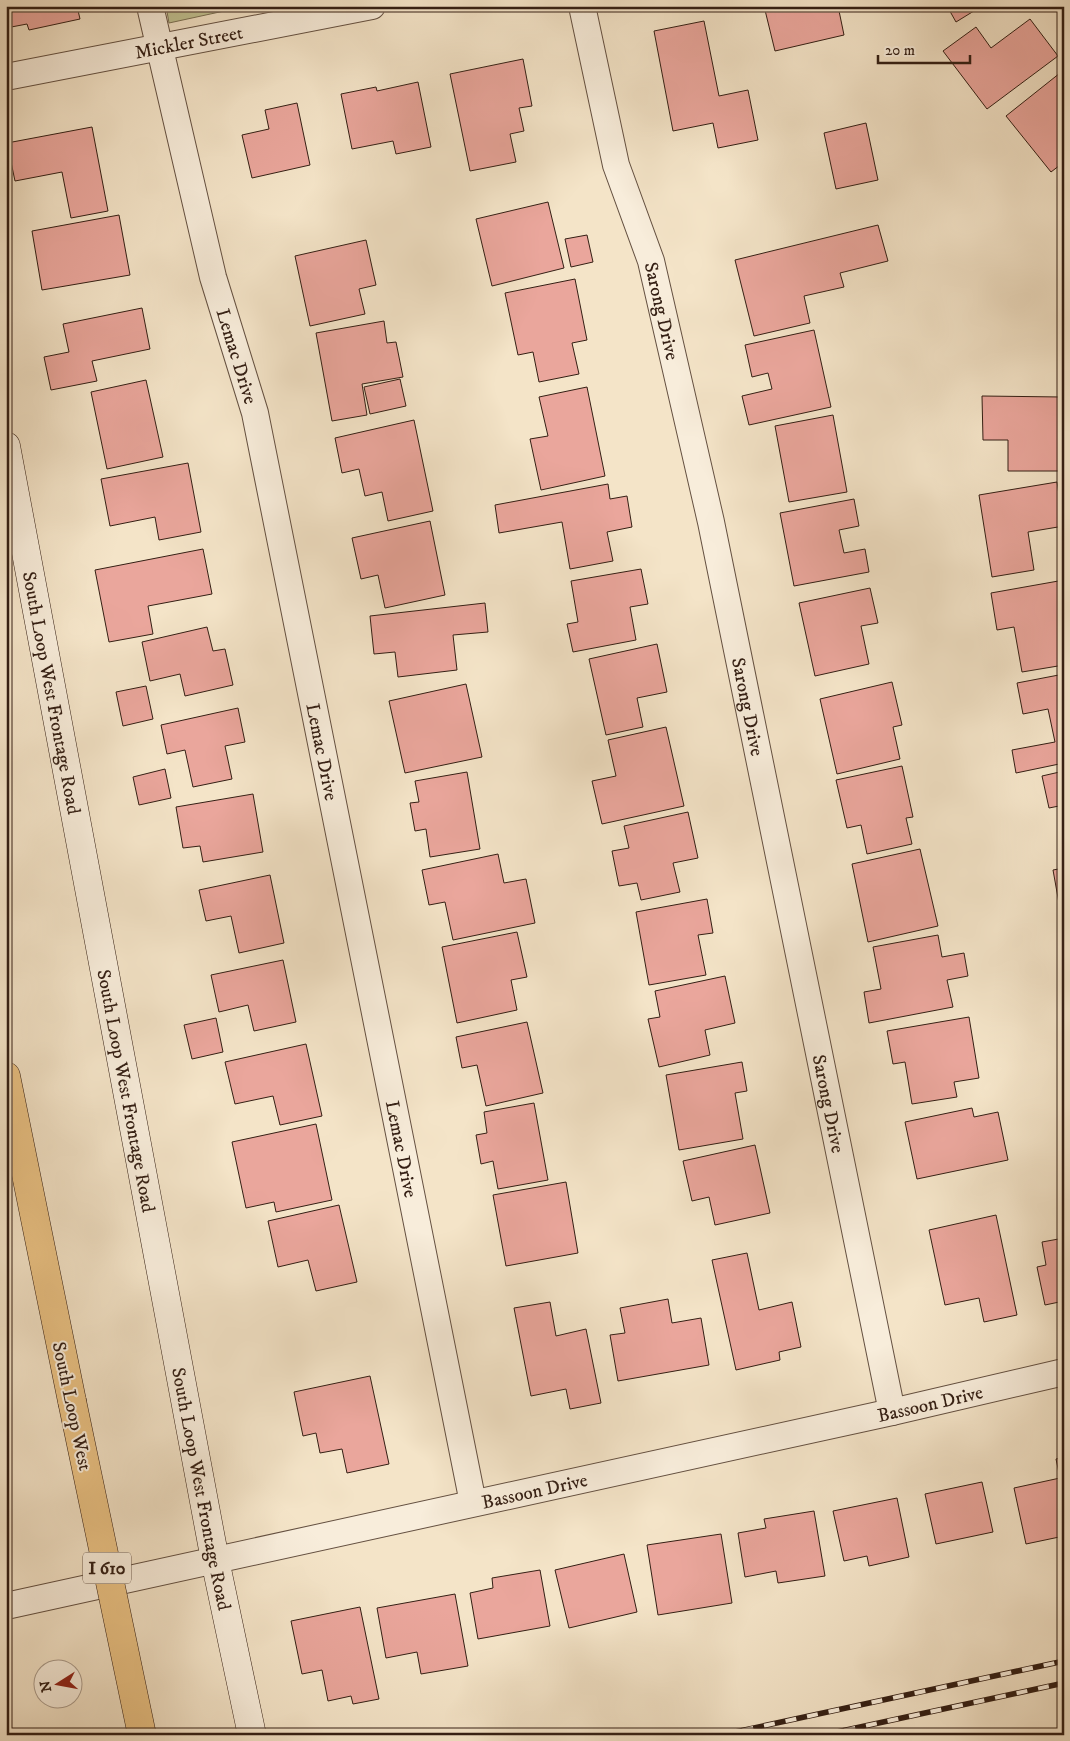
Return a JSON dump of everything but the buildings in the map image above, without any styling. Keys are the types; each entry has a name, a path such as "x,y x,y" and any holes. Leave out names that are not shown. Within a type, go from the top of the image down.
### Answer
{"highway":[{"name":"South Loop West","path":"6,1076 142,1735"}],"main road":[{"name":"South Loop West Frontage Road","path":"6,446 215,1560 252,1735"}],"street":[{"name":"Lemac Drive","path":"150,6 213,277 255,413 473,1503"},
{"name":"Mickler Street","path":"6,76 372,6"},
{"name":"Sarong Drive","path":"582,6 616,165 651,261 711,522 892,1412"},
{"name":"Bassoon Drive","path":"6,1606 892,1412 1064,1372"}],"green space":[{"path":"166,6 247,6 169,23"},
{"path":"1064,1728 1064,1735 1029,1735"}],"railway":[{"path":"721,1735 1064,1661"},
{"path":"823,1735 1064,1683"}]}
